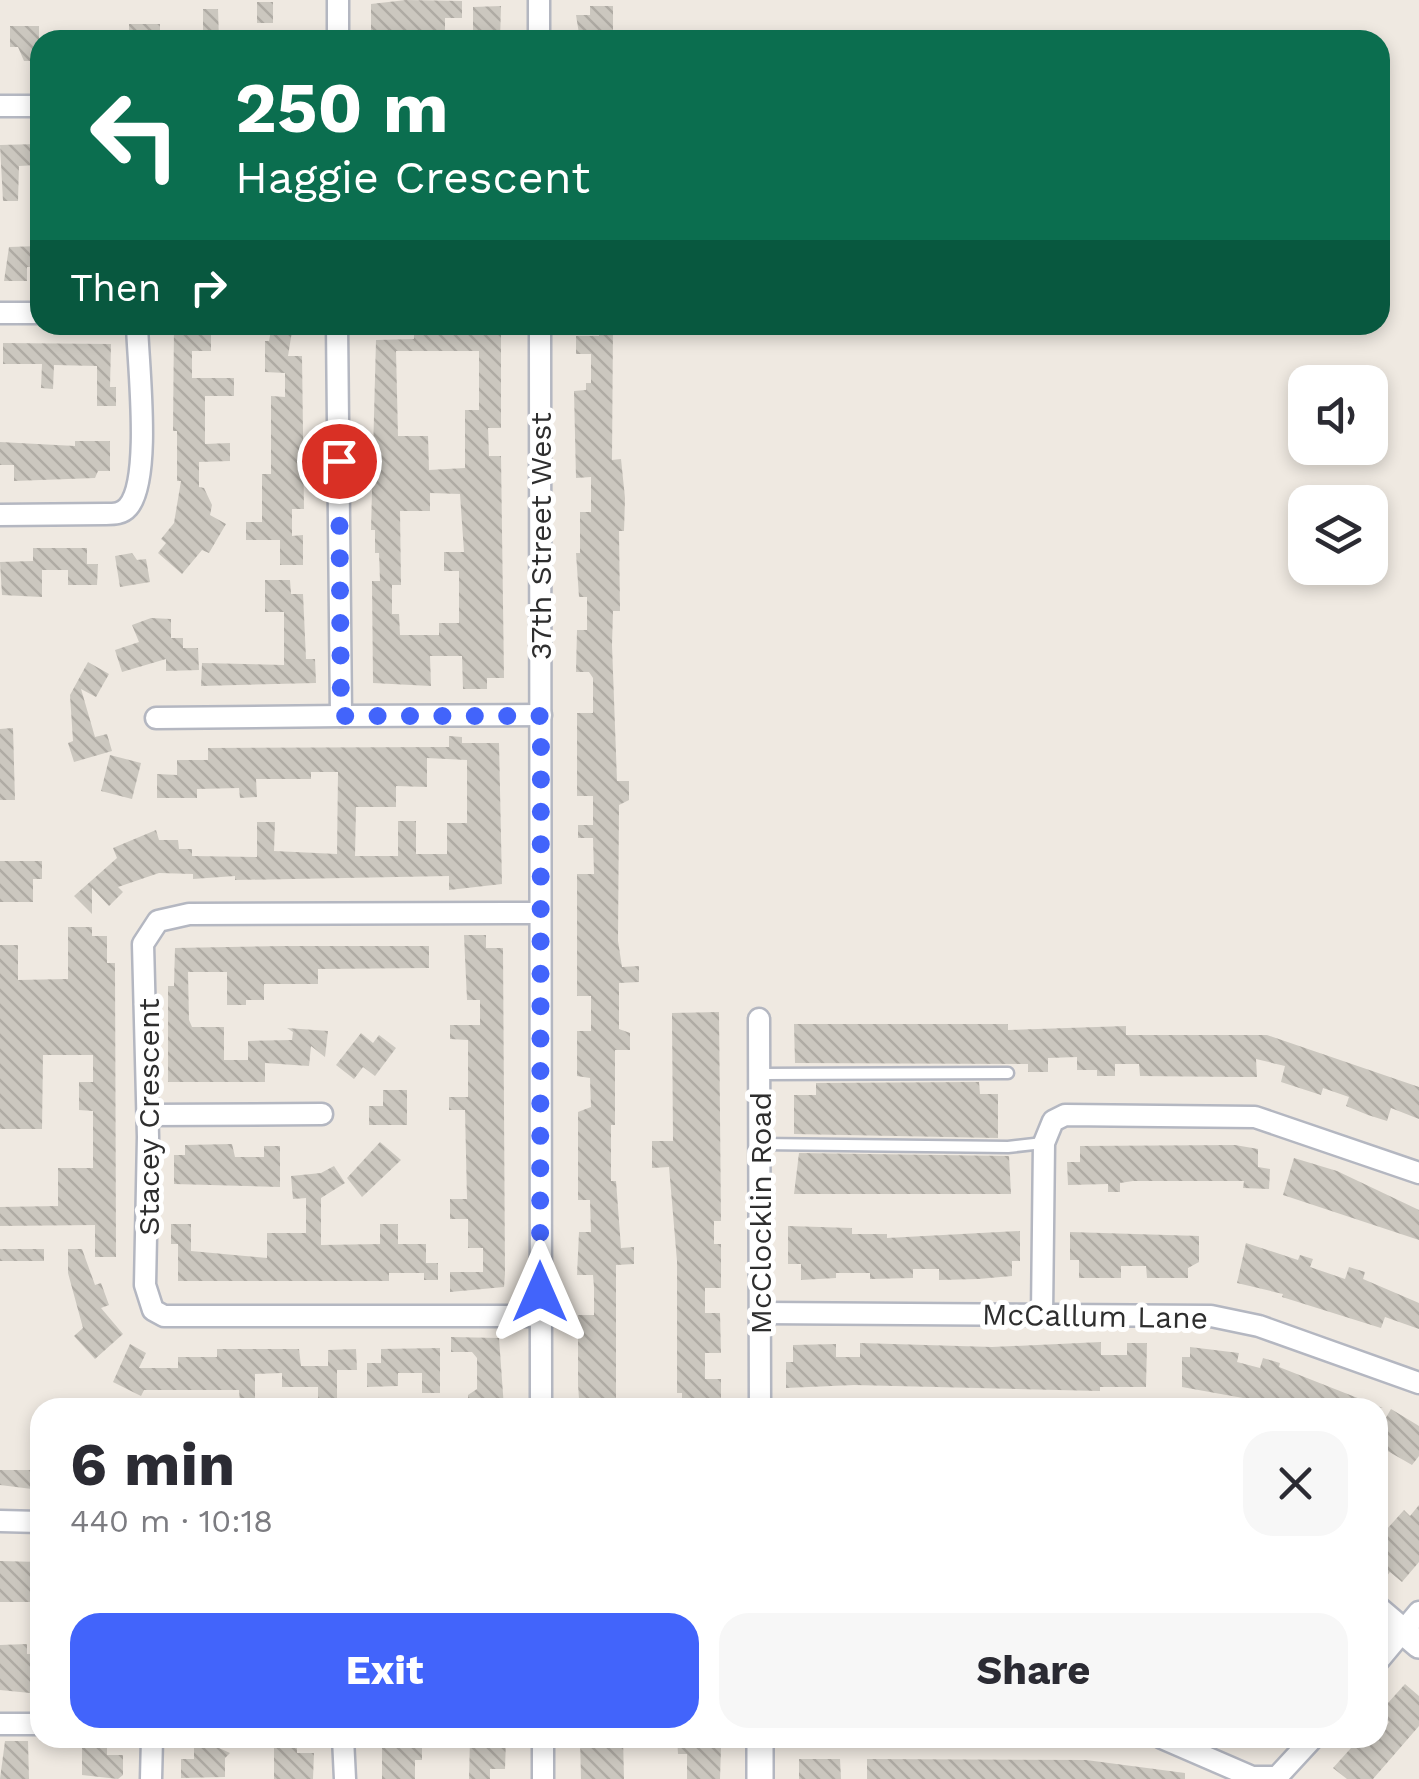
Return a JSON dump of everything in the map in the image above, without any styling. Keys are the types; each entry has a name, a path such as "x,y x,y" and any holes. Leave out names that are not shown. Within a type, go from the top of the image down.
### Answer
{"street":[{"path":"338,0 338,30"},
{"path":"539,0 539,30"},
{"path":"0,106 30,106"},
{"path":"0,314 30,313"},
{"path":"0,515 106,514 128,506 140,480 137,335"},
{"path":"337,335 341,716"},
{"name":"37th Street West","path":"540,335 541,1398"},
{"path":"156,718 541,716"},
{"name":"Stacey Crescent","path":"540,913 189,914 158,922 144,944 148,1115 145,1286 153,1310 164,1316 540,1316"},
{"name":"McClocklin Road","path":"758,1019 760,1398"},
{"path":"1042,1314 1044,1143 1053,1121 1065,1115 1230,1113 1280,1122 1419,1173"},
{"path":"148,1115 322,1114"},
{"name":"McCallum Lane","path":"760,1312 1188,1314 1234,1320 1419,1383"},
{"path":"0,1521 30,1522"},
{"path":"1388,1615 1413,1629 1388,1652"},
{"path":"0,1724 30,1724"},
{"path":"152,1748 152,1779"},
{"path":"343,1748 345,1779"},
{"path":"543,1748 543,1779"},
{"path":"760,1748 760,1779"},
{"path":"1184,1748 1252,1778 1277,1776 1304,1748"}],"lane":[{"path":"759,1074 1008,1073"},
{"path":"759,1144 1008,1147 1044,1143"}],"building":[{"path":"462,1 462,18 445,18 445,30 371,30 371,4"},
{"path":"257,2 273,2 273,23 257,23"},
{"path":"501,6 500,30 473,30 473,7"},
{"path":"590,6 613,6 613,30 578,30 576,15 590,15"},
{"path":"203,9 218,9 219,30 203,30"},
{"path":"129,24 160,24 160,30 129,30"},
{"path":"10,26 39,26 39,30 30,30 30,61 24,61 18,47 10,47"},
{"path":"30,144 30,165 19,166 18,201 3,201 0,145"},
{"path":"30,246 27,281 4,281 9,247"},
{"path":"174,335 211,335 211,351 192,351 192,378 234,378 234,396 205,396 205,444 230,443 230,461 199,462 199,487 204,488 212,505 210,515 226,524 209,553 202,550 182,574 158,553 166,543 161,539 174,523 181,481 177,481 177,431 173,431"},
{"path":"270,335 291,335 288,356 302,356 304,509 292,509 292,536 303,535 303,565 280,565 280,540 246,540 246,522 262,522 262,474 271,474 271,396 285,397 285,373 265,372 265,341 269,341"},
{"path":"414,335 501,335 501,428 488,428 489,456 501,456 504,678 487,678 487,689 463,689 462,656 430,656 431,686 373,683 372,581 380,581 375,530 371,530 376,340 414,339","holes":["396,351 479,351 479,410 465,410 465,468 429,470 428,436 398,436","430,493 460,494 464,552 444,552 444,571 459,571 459,623 439,623 439,635 400,635 399,614 392,614 392,585 401,585 400,511 430,511"]},
{"path":"613,335 612,460 621,459 625,498 624,531 619,531 620,611 613,611 612,645 617,781 629,781 629,800 619,805 618,941 622,967 639,966 639,982 619,983 619,1029 630,1033 630,1050 615,1050 611,1181 616,1181 621,1248 634,1247 634,1264 616,1265 616,1398 579,1398 578,1315 594,1315 594,1287 593,1275 577,1275 579,1232 591,1232 590,1200 578,1200 578,1112 591,1107 590,1078 577,1076 577,1031 591,1031 591,996 577,996 577,874 594,874 593,838 578,838 578,825 593,825 593,796 577,796 577,713 593,713 593,678 589,672 576,672 577,630 587,630 587,597 579,597 576,553 580,553 580,512 591,512 591,477 576,478 574,391 586,390 586,383 591,383 591,354 576,354 576,336"},
{"path":"3,343 111,344 110,387 116,387 116,406 97,406 97,366 54,365 53,389 41,388 42,364 3,364"},
{"path":"75,441 110,441 110,471 98,471 95,478 14,481 14,465 0,465 0,442 75,446"},
{"path":"33,548 87,548 87,564 98,564 97,585 68,585 68,570 42,570 42,597 2,595 0,562 33,561"},
{"path":"132,553 137,560 146,559 150,582 120,587 115,556"},
{"path":"265,580 290,580 291,594 303,594 306,659 315,659 316,683 201,686 202,663 284,665 284,612 265,612"},
{"path":"151,618 171,619 171,638 183,638 183,648 198,648 199,670 166,671 166,659 122,672 115,650 139,642 132,625"},
{"path":"88,662 109,674 96,697 81,689 95,737 107,734 112,751 74,762 68,743 73,741 70,695"},
{"path":"13,728 15,800 0,800 0,729"},
{"path":"449,736 462,737 462,743 499,743 502,884 449,890 449,876 235,880 235,876 193,879 193,874 159,873 118,887 123,892 109,906 92,888 92,914 74,896 117,858 113,848 156,830 159,840 178,840 179,849 192,849 192,856 257,857 257,822 275,822 274,851 337,854 338,772 311,772 311,779 256,779 257,797 240,798 239,788 197,789 197,798 157,798 157,774 177,775 177,760 208,760 208,748 449,747","holes":["427,758 467,760 467,823 447,823 447,854 416,854 416,821 398,821 398,856 355,856 356,807 396,807 396,786 427,787"]},
{"path":"110,755 141,763 132,799 101,791"},
{"path":"0,861 42,861 42,879 33,879 33,902 0,902"},
{"path":"68,927 92,927 92,936 107,936 107,963 115,963 116,1257 95,1257 95,1225 0,1226 0,1207 58,1206 58,1168 93,1168 93,1111 79,1110 79,1082 93,1082 93,1055 43,1055 42,1129 0,1129 0,945 18,945 18,980 68,979"},
{"path":"464,935 486,935 486,948 503,948 505,1274 504,1287 450,1292 450,1272 483,1272 483,1248 468,1248 468,1219 450,1219 450,1199 467,1199 465,1110 449,1110 449,1097 468,1097 468,1040 450,1039 450,1025 480,1025 480,1000 467,1000"},
{"path":"429,946 429,968 318,969 318,984 264,984 264,1000 246,1000 246,1005 227,1005 227,972 188,972 189,1020 192,1027 224,1027 224,1060 248,1060 248,1041 292,1040 293,1032 287,1028 328,1031 325,1057 311,1046 309,1066 265,1063 265,1082 168,1082 168,986 174,986 175,948"},
{"path":"719,1012 721,1221 714,1221 714,1244 721,1244 721,1288 705,1288 705,1313 720,1313 721,1353 705,1353 705,1379 721,1379 721,1398 682,1398 682,1393 677,1393 677,1261 669,1167 652,1168 652,1141 673,1141 672,1013"},
{"path":"794,1024 1008,1024 1008,1030 1126,1026 1126,1035 1267,1035 1419,1087 1419,1119 1391,1108 1387,1121 1368,1115 1346,1106 1349,1097 1323,1088 1321,1095 1281,1082 1285,1066 1256,1059 1257,1077 1140,1076 1139,1064 1115,1064 1115,1076 1097,1076 1097,1070 1077,1070 1077,1057 1048,1058 1048,1072 1028,1072 1028,1064 795,1063"},
{"path":"361,1033 373,1043 379,1035 396,1048 375,1076 363,1067 354,1079 336,1065"},
{"path":"979,1082 980,1094 998,1094 998,1138 794,1134 794,1095 816,1095 816,1083"},
{"path":"383,1090 407,1090 407,1125 369,1125 369,1106 383,1106"},
{"path":"380,1142 401,1160 362,1197 347,1178"},
{"path":"232,1144 235,1157 264,1157 264,1146 280,1146 280,1187 174,1184 174,1155 185,1155 185,1145"},
{"path":"1235,1145 1258,1149 1258,1167 1270,1169 1269,1189 1243,1188 1244,1181 1133,1181 1120,1183 1120,1192 1108,1192 1108,1184 1068,1185 1067,1162 1080,1162 1080,1146"},
{"path":"799,1153 1009,1156 1011,1194 794,1194"},
{"path":"1294,1158 1337,1171 1419,1210 1419,1240 1283,1195"},
{"path":"334,1166 345,1183 321,1198 321,1245 380,1244 380,1224 398,1224 398,1244 426,1244 426,1263 438,1263 438,1280 424,1280 424,1273 389,1273 389,1281 178,1281 178,1244 171,1244 171,1224 191,1224 191,1251 267,1258 267,1233 306,1233 306,1198 293,1199 291,1176 321,1173"},
{"path":"788,1226 852,1228 852,1234 887,1234 887,1238 1020,1231 1020,1261 1012,1261 1012,1276 978,1279 939,1280 939,1269 913,1269 913,1278 870,1279 870,1273 836,1273 836,1278 801,1280 801,1264 788,1264"},
{"path":"1070,1232 1199,1236 1199,1262 1188,1268 1188,1278 1147,1278 1146,1266 1121,1266 1121,1278 1079,1278 1079,1260 1070,1260"},
{"path":"1246,1243 1298,1260 1300,1255 1313,1259 1310,1267 1345,1279 1349,1267 1365,1272 1363,1279 1419,1303 1419,1329 1385,1317 1381,1328 1282,1297 1283,1294 1237,1283"},
{"path":"0,1249 44,1249 44,1261 0,1261"},
{"path":"68,1249 82,1249 95,1285 101,1283 109,1305 101,1308 123,1334 95,1359 74,1336 83,1328 68,1273"},
{"path":"451,1337 499,1338 503,1398 468,1398 477,1389 477,1358 472,1352 451,1352"},
{"path":"1101,1342 1101,1355 1127,1355 1127,1343 1147,1343 1146,1387 1100,1387 1100,1391 854,1385 786,1388 786,1362 793,1362 793,1345 836,1344 836,1357 860,1357 860,1343 992,1347"},
{"path":"130,1344 146,1353 139,1368 178,1368 178,1357 217,1357 217,1349 299,1349 301,1366 328,1366 328,1350 356,1349 357,1370 337,1370 337,1398 318,1398 318,1387 282,1387 282,1373 255,1374 255,1398 240,1398 239,1390 144,1390 141,1396 113,1382"},
{"path":"1190,1347 1239,1353 1237,1362 1260,1368 1263,1358 1358,1398 1243,1398 1182,1387 1182,1357 1190,1357"},
{"path":"440,1348 440,1393 422,1393 422,1373 398,1373 398,1386 367,1387 367,1363 381,1363 381,1349"},
{"path":"1391,1409 1419,1426 1419,1456 1412,1465 1388,1451"},
{"path":"0,1470 30,1470 30,1489 0,1485"},
{"path":"1419,1505 1419,1562 1402,1582 1390,1572 1388,1574 1388,1528 1404,1510 1410,1516"},
{"path":"0,1561 30,1562 30,1602 0,1602"},
{"path":"27,1644 30,1693 0,1690 0,1645"},
{"path":"1405,1684 1419,1696 1419,1726 1373,1779 1347,1779 1333,1768 1351,1748 1388,1748 1388,1703"},
{"path":"5,1741 28,1741 29,1779 0,1779"},
{"path":"82,1748 107,1748 107,1755 123,1755 123,1775 118,1779 82,1775"},
{"path":"194,1748 219,1748 230,1753 225,1758 225,1777 181,1778 181,1759 194,1759"},
{"path":"274,1748 314,1753 313,1779 274,1779"},
{"path":"382,1748 422,1748 422,1760 415,1760 415,1779 382,1779"},
{"path":"470,1748 506,1748 505,1769 490,1769 490,1779 469,1779"},
{"path":"580,1748 623,1748 624,1779 581,1779"},
{"path":"678,1748 721,1748 720,1779 687,1779 687,1754 678,1754"},
{"path":"799,1759 840,1759 841,1779 799,1779"},
{"path":"867,1759 1086,1760 1185,1773 1185,1779 867,1779"}],"route":[{"path":"339,461 341,716 541,716 540,1292"}]}
